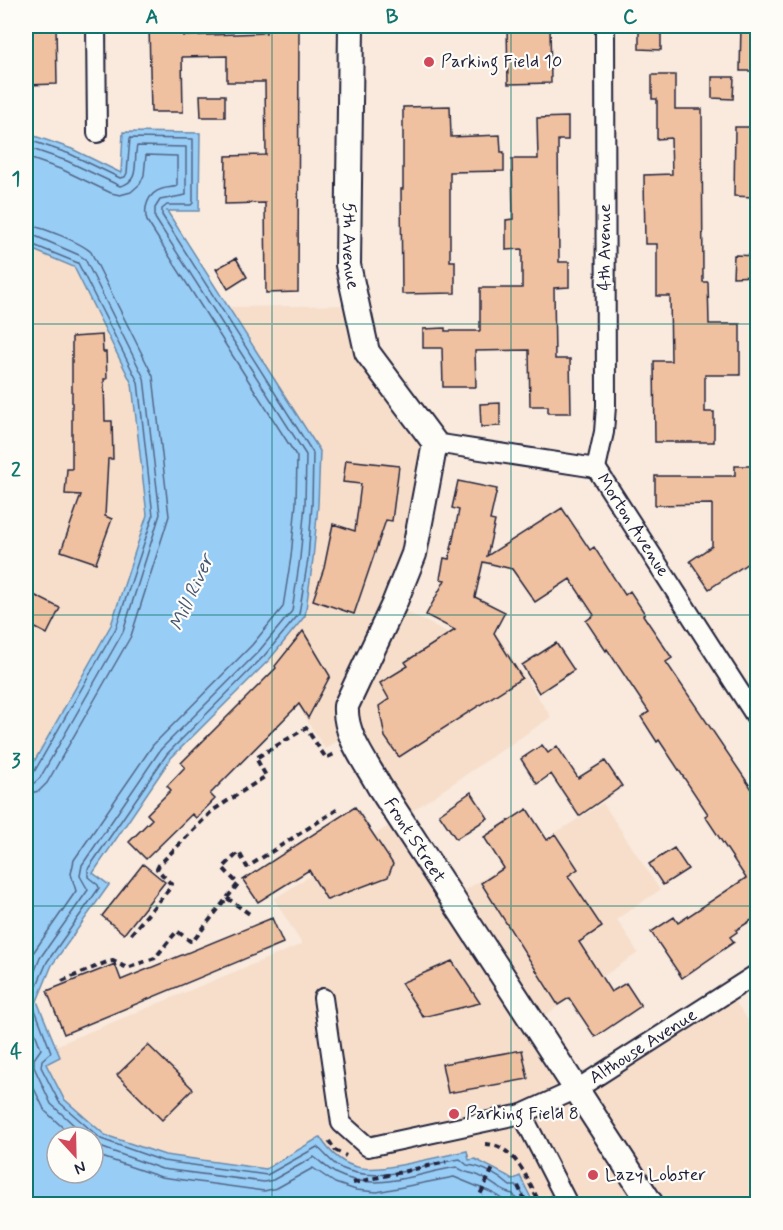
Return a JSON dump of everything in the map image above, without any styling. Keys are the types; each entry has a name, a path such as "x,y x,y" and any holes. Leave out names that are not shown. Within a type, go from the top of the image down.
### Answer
{"street":[{"path":"96,26 97,133"},
{"name":"5th Avenue","path":"351,26 348,265 367,352 435,443"},
{"name":"4th Avenue","path":"596,468 604,432 606,406 605,26"},
{"name":"Morton Avenue","path":"435,443 596,468 758,720"},
{"name":"Front Street","path":"435,443 414,554 394,604 346,706 346,716 353,739 379,786 651,1204"},
{"name":"Althouse Avenue","path":"323,998 341,1123 368,1147 522,1114 577,1089 758,973"},
{"path":"522,1114 568,1204"}],"path":[{"path":"132,934 170,888 171,885 157,869 159,866 212,812 266,776 256,758 306,728 326,758 339,751"},
{"path":"62,981 107,962 113,961 127,968 155,958 177,931 193,941 237,882 223,868 235,855 240,854 247,867 338,809"},
{"path":"227,898 251,915"},
{"path":"326,1136 335,1150 351,1159"},
{"path":"477,1144 493,1144 512,1156 540,1204"},
{"path":"353,1183 446,1162"},
{"path":"476,1203 494,1166"},
{"path":"518,1186 527,1204"}],"shaded area":[{"path":"26,247 74,267 132,384 147,515 111,625 26,776"},
{"path":"355,305 422,423 426,476 392,605 472,644 494,630 551,717 399,820 456,896 603,803 660,890 617,919 638,953 535,1022 578,1086 730,994 757,1033 757,1204 534,1204 520,1177 512,1181 508,1175 475,1159 378,1170 361,1168 342,1161 328,1150 320,1138 266,1169 165,1155 105,1135 105,1125 94,1125 64,1099 46,1064 59,1057 55,1046 302,944 274,899 398,820 347,735 325,749 269,660 305,616 320,451 227,307"}],"water":[{"name":"Mill River","path":"123,132 200,133 199,211 167,211 320,451 318,505 305,616 269,660 171,758 93,873 109,885 52,965 37,1001 60,1057 46,1064 64,1099 94,1125 45,1125 45,1185 105,1185 105,1135 165,1155 266,1169 320,1137 339,1159 360,1168 397,1166 467,1151 469,1160 475,1159 512,1180 520,1176 534,1204 26,1204 26,776 111,625 147,515 132,384 74,267 26,247 26,133 72,149 121,173"}],"building":[{"path":"26,26 56,26 57,84 26,85"},
{"path":"149,26 183,26 183,36 266,33 266,26 299,26 298,292 266,293 265,203 225,204 226,156 266,155 265,82 227,82 227,56 182,57 183,112 151,112"},
{"path":"507,26 550,26 551,83 508,84"},
{"path":"639,26 661,26 661,50 639,49"},
{"path":"741,26 758,26 758,71 740,71"},
{"path":"652,75 675,75 675,109 702,109 703,282 708,282 709,324 740,324 740,375 705,375 705,412 714,412 714,442 655,442 654,361 671,361 670,296 657,296 657,244 645,244 644,175 672,174 671,138 657,139 657,99 652,99"},
{"path":"712,77 734,77 733,99 712,98"},
{"path":"200,95 225,95 225,117 201,117"},
{"path":"450,106 451,137 500,135 501,152 504,152 504,171 450,172 450,261 455,261 455,293 402,294 403,107"},
{"path":"568,117 568,140 558,140 559,262 569,262 569,287 554,288 555,359 570,359 571,413 548,413 548,406 530,406 529,350 475,351 476,387 443,387 442,348 423,348 423,329 480,331 480,288 522,288 522,249 506,250 506,220 513,219 512,159 538,159 537,118"},
{"path":"735,127 758,127 753,197 734,196"},
{"path":"734,255 758,256 757,276 733,277"},
{"path":"236,258 247,277 228,289 216,269"},
{"path":"102,335 103,352 106,352 107,379 104,379 105,421 112,421 113,459 108,459 105,516 112,519 96,563 61,551 81,495 65,494 67,469 72,469 72,337"},
{"path":"500,403 500,426 481,427 480,404"},
{"path":"346,460 399,466 392,521 386,520 354,614 313,600 324,568 333,524 355,531 361,484 343,482"},
{"path":"735,466 754,466 754,559 709,589 690,561 712,546 712,504 655,505 655,476 735,476"},
{"path":"458,481 497,489 490,520 495,521 487,556 562,508 590,550 594,547 625,595 630,591 672,658 666,662 758,798 758,916 736,930 737,932 730,937 734,942 682,978 651,932 674,917 678,923 746,878 705,816 708,814 641,717 649,712 586,621 594,615 570,579 535,602 512,569 483,562 475,597 505,612 494,633 522,678 399,757 385,737 379,706 389,699 380,683 408,666 405,662 455,630 426,615 445,580 440,579 444,558 449,559 459,510 452,508"},
{"path":"26,591 60,608 47,634 26,623"},
{"path":"303,631 330,676 308,718 299,704 210,794 215,799 196,818 192,814 146,859 129,842 152,819 147,814 171,790 167,786 185,767 181,763 276,668 275,666"},
{"path":"556,643 574,670 539,693 522,665"},
{"path":"542,745 548,753 557,746 578,778 605,761 622,786 579,816 551,774 537,784 521,759"},
{"path":"471,792 488,818 456,839 439,814"},
{"path":"355,807 393,864 388,877 327,900 309,870 258,902 243,880"},
{"path":"527,809 547,840 555,834 578,869 568,876 602,927 579,942 611,992 626,983 641,1006 595,1037 569,998 558,1005 481,883 504,868 484,837"},
{"path":"674,848 688,869 663,885 649,864"},
{"path":"143,864 165,882 124,934 102,916"},
{"path":"272,918 283,943 64,1034 47,991 115,964 121,980"},
{"path":"452,961 480,1003 423,1017 401,983"},
{"path":"148,1045 193,1089 162,1120 117,1075"},
{"path":"522,1050 528,1079 448,1093 442,1064"}],"place":[{"name":"Parking Field 10","path":"429,62"},
{"name":"Parking Field 8","path":"454,1114"},
{"name":"Lazy Lobster","path":"593,1175"}]}
